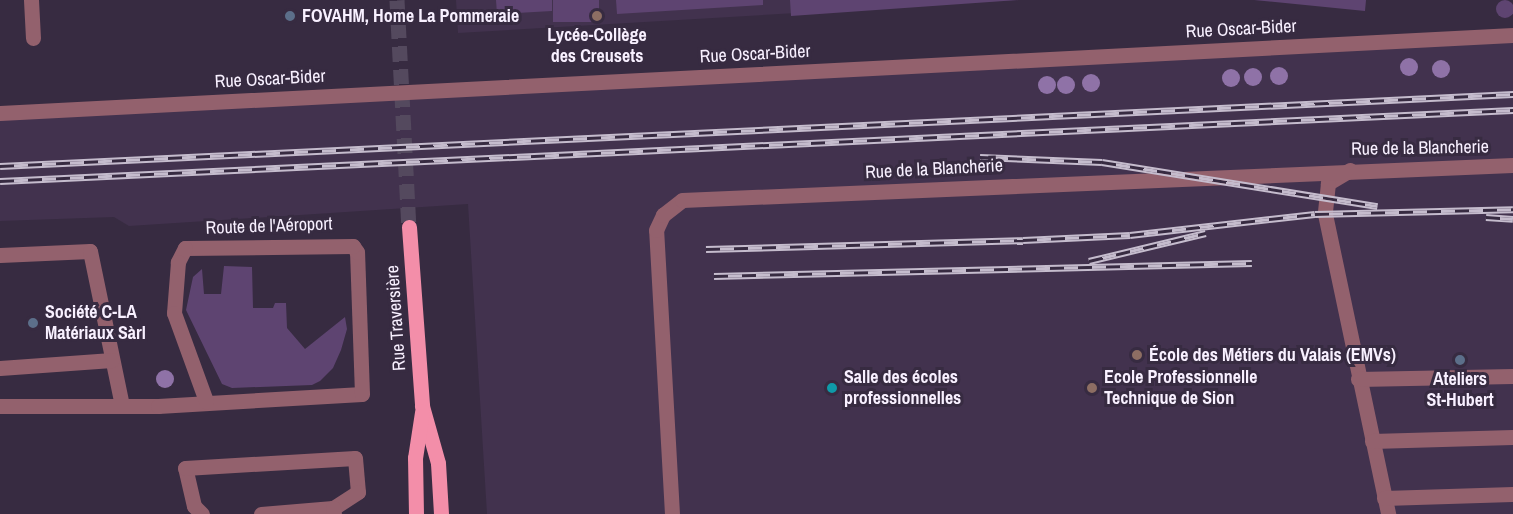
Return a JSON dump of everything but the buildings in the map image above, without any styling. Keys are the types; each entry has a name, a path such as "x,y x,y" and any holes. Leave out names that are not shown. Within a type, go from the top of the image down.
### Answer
{"main road":[{"name":"Rue Traversière","path":"409,227 422,406 438,463 441,514"},
{"name":"Rue Traversière","path":"416,514 415,459 422,406"}],"street":[{"path":"31,0 33,38"},
{"name":"Rue Oscar-Bider","path":"0,113 1513,35"},
{"name":"Rue de la Blancherie","path":"672,514 656,230 663,215 682,200 1354,169 1513,165"},
{"path":"1354,169 1329,183 1325,214 1388,514"},
{"name":"Route de l'Aéroport","path":"0,406 122,405 362,394 357,252 353,246 185,248 178,262 174,313 206,401"},
{"path":"0,255 90,251 122,405"},
{"path":"0,368 112,360"},
{"path":"1358,379 1513,376"},
{"path":"1372,441 1513,437"},
{"path":"202,514 194,506 185,468 355,458 358,492 333,511 261,514"},
{"path":"1384,498 1513,494"}],"shaded area":[{"name":"Lycée-Collège des Creusets","path":"456,0 1017,0 458,33"},
{"path":"496,0 552,0 552,11 497,14"},
{"path":"553,0 599,0 599,22 553,22"},
{"path":"616,0 763,0 763,5 617,14"},
{"path":"790,0 1019,0 791,16"},
{"path":"1254,0 1366,0 1365,11"},
{"path":"1501,0 1509,0 1514,5 1512,16 1501,18 1496,13 1496,5"},
{"path":"1513,35 1513,514 487,514 468,204 129,226 114,217 0,221 0,113"},
{"path":"224,266 252,267 253,308 273,308 275,303 286,303 287,328 305,349 345,317 347,329 341,350 333,368 320,381 312,385 232,388 222,384 186,310 193,277 202,269 204,294 221,294"}],"tunnel":[{"path":"397,0 409,227"}],"railway":[{"path":"0,166 1513,94"},
{"path":"0,181 1513,110"},
{"path":"980,157 1102,162 1378,206"},
{"path":"706,249 1130,235 1315,214 1513,209"},
{"path":"1486,217 1513,219"},
{"path":"1089,261 1206,233"},
{"path":"714,276 1252,263"}],"place":[{"name":"FOVAHM, Home La Pommeraie","path":"290,16"},
{"name":"Lycée-Collège des Creusets","path":"597,16"},
{"name":"Société C-LA Matériaux Sàrl","path":"33,323"},
{"name":"École des Métiers du Valais (EMVs)","path":"1137,355"},
{"name":"Ateliers St-Hubert","path":"1460,360"},
{"name":"Salle des écoles professionnelles","path":"832,388"},
{"name":"Ecole Professionnelle Technique de Sion","path":"1092,388"}]}
